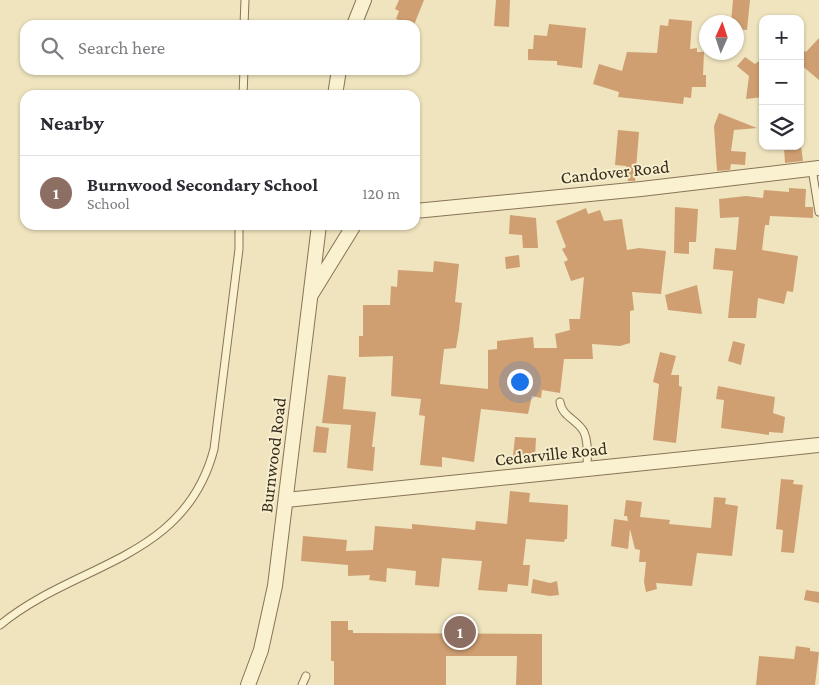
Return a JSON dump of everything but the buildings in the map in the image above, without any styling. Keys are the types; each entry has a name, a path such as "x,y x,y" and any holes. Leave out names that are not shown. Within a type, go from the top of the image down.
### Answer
{"street":[{"path":"356,20 364,0"},
{"path":"336,90 338,75"},
{"name":"Candover Road","path":"420,211 641,189 816,168"},
{"name":"Burnwood Road","path":"248,685 270,618 318,230"},
{"path":"311,296 351,230"},
{"name":"Cedarville Road","path":"286,500 400,490 587,468 819,445"}],"lane":[{"path":"244,20 245,0"},
{"path":"243,90 244,75"},
{"path":"816,168 819,212"},
{"path":"0,625 14,613 49,593 112,564 146,544 176,518 197,492 208,470 214,449 239,249 239,230"},
{"path":"560,402 564,414 580,426 584,433 587,468"},
{"path":"302,685 306,676"}],"place":[{"name":"Burnwood Secondary School","path":"460,632"}]}
